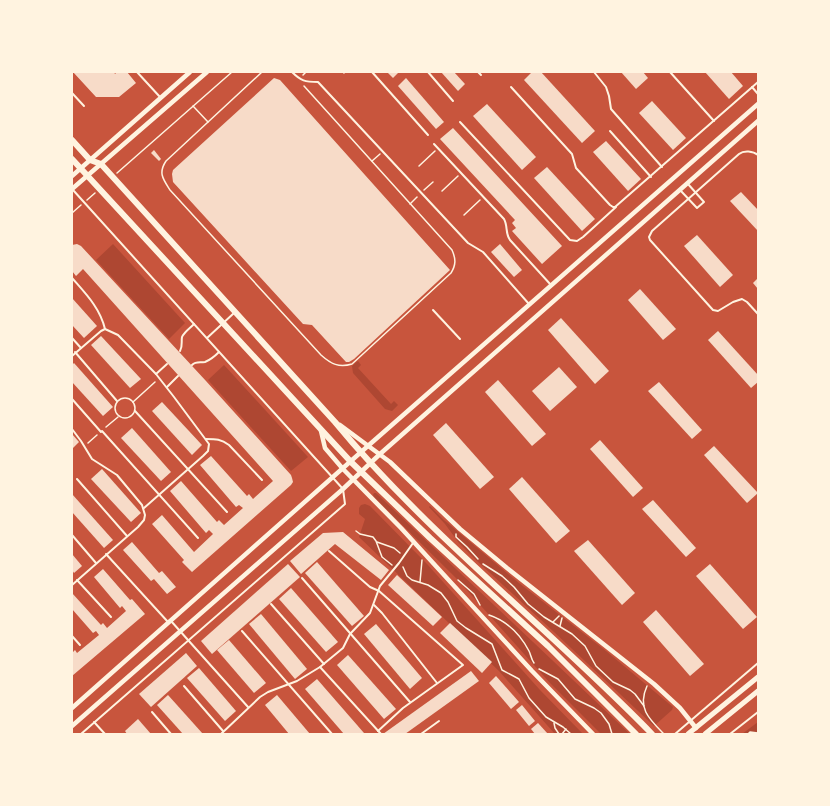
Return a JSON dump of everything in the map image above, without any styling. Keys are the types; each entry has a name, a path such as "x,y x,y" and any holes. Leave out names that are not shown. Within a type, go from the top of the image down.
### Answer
{"main road":[{"path":"72,140 90,160 101,164 113,177 335,422 370,464 652,734"},
{"path":"72,159 351,462 548,646 636,734"},
{"path":"688,734 758,677"},
{"path":"705,734 758,691"}],"street":[{"path":"72,176 190,72"},
{"path":"72,189 207,72"},
{"path":"72,708 333,478 368,445 758,104"},
{"path":"72,726 343,489 380,454 758,121"},
{"path":"335,422 399,469 456,525 513,573 650,681 680,708 696,728"},
{"path":"322,431 325,448 343,469 414,542 532,671 593,734"}],"lane":[{"path":"137,72 161,98"},
{"path":"292,72 303,81 318,82 468,243 483,252 529,304"},
{"path":"372,72 428,135"},
{"path":"428,72 453,101"},
{"path":"478,72 481,75"},
{"path":"594,72 606,87 611,109 662,167"},
{"path":"670,72 714,121"},
{"path":"460,122 570,240 574,241 580,239 758,82"},
{"path":"511,87 572,154 576,168 610,205 615,207 619,204"},
{"path":"752,87 758,94"},
{"path":"72,93 84,106"},
{"path":"610,131 651,176"},
{"path":"434,144 505,221 506,233 510,240 551,285"},
{"path":"758,155 756,153 741,152 652,231 649,236 650,240 713,310 718,311 733,302 742,299 747,302 758,314"},
{"path":"680,189 697,208 704,202 687,183"},
{"path":"72,189 343,489 345,504 188,639 81,734"},
{"path":"72,278 96,305 105,329 118,335 156,374 209,444 208,451 144,508"},
{"path":"433,310 460,339"},
{"path":"207,338 235,312"},
{"path":"180,351 182,348 182,338 194,324"},
{"path":"72,356 97,333 105,329"},
{"path":"72,338 81,348"},
{"path":"75,352 117,401"},
{"path":"192,365 194,362 204,362 210,360 219,352"},
{"path":"156,374 166,364"},
{"path":"166,387 178,376"},
{"path":"72,399 198,538"},
{"path":"135,411 227,512"},
{"path":"72,429 92,459 117,476 144,508 146,514 144,520 72,584"},
{"path":"205,439 223,440 262,480"},
{"path":"77,479 127,536"},
{"path":"72,535 96,563"},
{"path":"221,734 248,707 268,692 288,684 320,667 343,648 350,634 370,613 380,586 414,542"},
{"path":"329,551 370,587 379,591 463,665 410,702 378,730"},
{"path":"106,554 188,639 248,707"},
{"path":"302,578 410,702"},
{"path":"77,580 111,617"},
{"path":"271,604 324,664"},
{"path":"374,605 437,682"},
{"path":"242,631 332,734"},
{"path":"72,636 80,645"},
{"path":"675,734 758,663"},
{"path":"320,667 381,734"},
{"path":"184,686 224,732"},
{"path":"152,712 171,734"},
{"path":"730,734 758,712"},
{"path":"421,734 439,721"},
{"path":"94,722 105,734"}],"path":[{"path":"113,177 232,72"},
{"path":"262,72 166,161 161,171 163,180 170,190 321,355 328,362 341,366 352,364 451,273 455,264 455,256 452,250 299,79"},
{"path":"193,106 208,122"},
{"path":"419,166 438,148"},
{"path":"372,161 383,151"},
{"path":"442,191 461,173"},
{"path":"72,213 99,189"},
{"path":"464,215 484,197"},
{"path":"133,402 159,378"},
{"path":"126,398 133,402 135,407 134,414 125,419 118,417 114,411 117,401 126,398"},
{"path":"456,525 456,537 482,563 502,576 514,587 528,604 544,617 572,634 585,646 596,666 613,682 635,694 654,723 664,734"},
{"path":"356,531 360,534 373,537 382,557 395,568"},
{"path":"376,541 394,548 403,558"},
{"path":"420,582 423,552"},
{"path":"399,563 407,576 441,593 448,602 455,618 460,624 492,644 502,670 519,679 528,698 534,705 546,717 566,729 571,734"},
{"path":"457,579 474,594 481,605"},
{"path":"488,614 511,626 529,651 532,661 540,669 558,679 575,699 601,713 609,724 612,734"},
{"path":"644,706 644,694 650,681"},
{"path":"554,722 555,728 559,734"},
{"path":"562,734 566,729"},
{"path":"748,734 750,732 758,732"}],"shaded area":[{"path":"113,244 185,323 169,339 96,260"},
{"path":"358,361 361,365 358,368 391,404 394,401 398,405 392,411 385,409 353,373 352,366"},
{"path":"224,365 308,457 291,471 208,380"},
{"path":"376,493 630,734 601,734 550,683 456,578 375,498 373,495"},
{"path":"365,504 370,506 427,564 540,690 583,734 555,734 499,671 359,537 365,519 359,514 359,508 361,505"},
{"path":"430,506 444,520 519,583 606,651 673,707 672,710 654,726 477,561 459,543 445,524 429,507"},
{"path":"758,722 758,734 742,734"}],"building":[{"path":"73,72 114,72 115,74 117,72 127,72 136,83 119,97 96,97"},
{"path":"387,72 399,72 393,78"},
{"path":"441,72 454,72 465,84 458,91"},
{"path":"532,72 541,72 595,131 582,143 524,80"},
{"path":"621,72 643,72 648,78 636,89"},
{"path":"705,72 731,72 743,86 729,99"},
{"path":"274,78 280,80 450,270 349,362 346,362 312,325 303,324 173,182 173,170"},
{"path":"406,78 444,122 436,129 398,86"},
{"path":"652,101 686,138 673,150 639,113"},
{"path":"487,104 536,157 522,170 473,116"},
{"path":"453,128 562,246 542,264 512,231 516,228 512,223 515,220 440,139"},
{"path":"606,141 641,179 628,191 593,152"},
{"path":"154,150 161,159 159,161 151,153"},
{"path":"547,167 595,219 582,231 534,178"},
{"path":"741,192 758,210 758,231 730,201"},
{"path":"697,235 733,275 720,287 684,246"},
{"path":"77,244 81,246 291,475 293,482 291,485 192,572 182,562 184,560 152,524 162,515 194,552 213,534 209,530 206,533 170,491 181,481 217,522 219,520 224,525 243,508 239,505 236,507 200,465 211,456 247,496 249,494 253,499 273,481 83,269 76,276 72,271 72,245"},
{"path":"500,244 522,270 514,277 491,252"},
{"path":"758,278 758,289 753,283"},
{"path":"640,289 676,329 663,340 628,300"},
{"path":"72,298 97,326 84,338 72,325"},
{"path":"561,318 609,371 595,384 548,330"},
{"path":"718,331 758,375 758,382 751,388 708,340"},
{"path":"101,336 141,379 130,388 91,345"},
{"path":"74,363 113,407 103,416 72,382 72,365"},
{"path":"559,367 577,387 550,411 532,391"},
{"path":"498,380 546,434 532,446 485,392"},
{"path":"659,382 702,430 692,439 648,391"},
{"path":"162,402 202,445 192,455 152,411"},
{"path":"446,423 494,477 480,489 433,435"},
{"path":"132,428 171,472 161,481 121,438"},
{"path":"72,434 79,442 72,449"},
{"path":"600,440 643,488 633,497 590,449"},
{"path":"714,446 758,493 747,503 704,455"},
{"path":"102,469 141,513 131,522 91,479"},
{"path":"522,477 570,531 556,543 509,489"},
{"path":"72,494 113,540 104,548 72,512"},
{"path":"653,500 696,548 686,557 642,509"},
{"path":"343,532 389,570 381,580 335,544 301,574 290,561 323,533"},
{"path":"588,540 635,593 622,605 574,551"},
{"path":"132,542 159,573 162,571 176,587 167,594 154,579 151,581 123,550"},
{"path":"72,554 82,566 74,573 72,570"},
{"path":"317,562 364,616 352,626 305,573"},
{"path":"288,564 300,577 212,654 201,641"},
{"path":"710,564 757,617 743,629 696,576"},
{"path":"103,569 130,600 132,599 145,614 72,676 72,653 75,650 77,653 99,635 96,631 93,633 72,609 72,593 101,625 103,623 107,628 126,611 122,606 120,608 94,577"},
{"path":"397,575 442,617 433,626 388,585"},
{"path":"291,588 338,642 326,652 279,599"},
{"path":"656,610 704,664 690,676 643,622"},
{"path":"261,614 307,669 295,679 249,624"},
{"path":"450,623 492,662 482,673 440,633"},
{"path":"376,624 422,678 410,689 364,634"},
{"path":"229,640 266,683 254,693 217,650"},
{"path":"186,653 197,666 151,707 139,694"},
{"path":"348,655 396,709 384,719 337,665"},
{"path":"199,668 236,711 225,721 187,678"},
{"path":"471,671 479,681 412,729 405,734 383,734"},
{"path":"496,676 519,702 511,709 489,683"},
{"path":"317,679 364,733 363,734 344,734 305,689"},
{"path":"168,695 203,734 183,734 157,705"},
{"path":"277,695 310,734 289,734 265,705"},
{"path":"522,705 535,721 529,726 516,710"},
{"path":"138,719 151,734 127,734 125,731"},
{"path":"538,723 548,734 535,734 531,729"}]}
